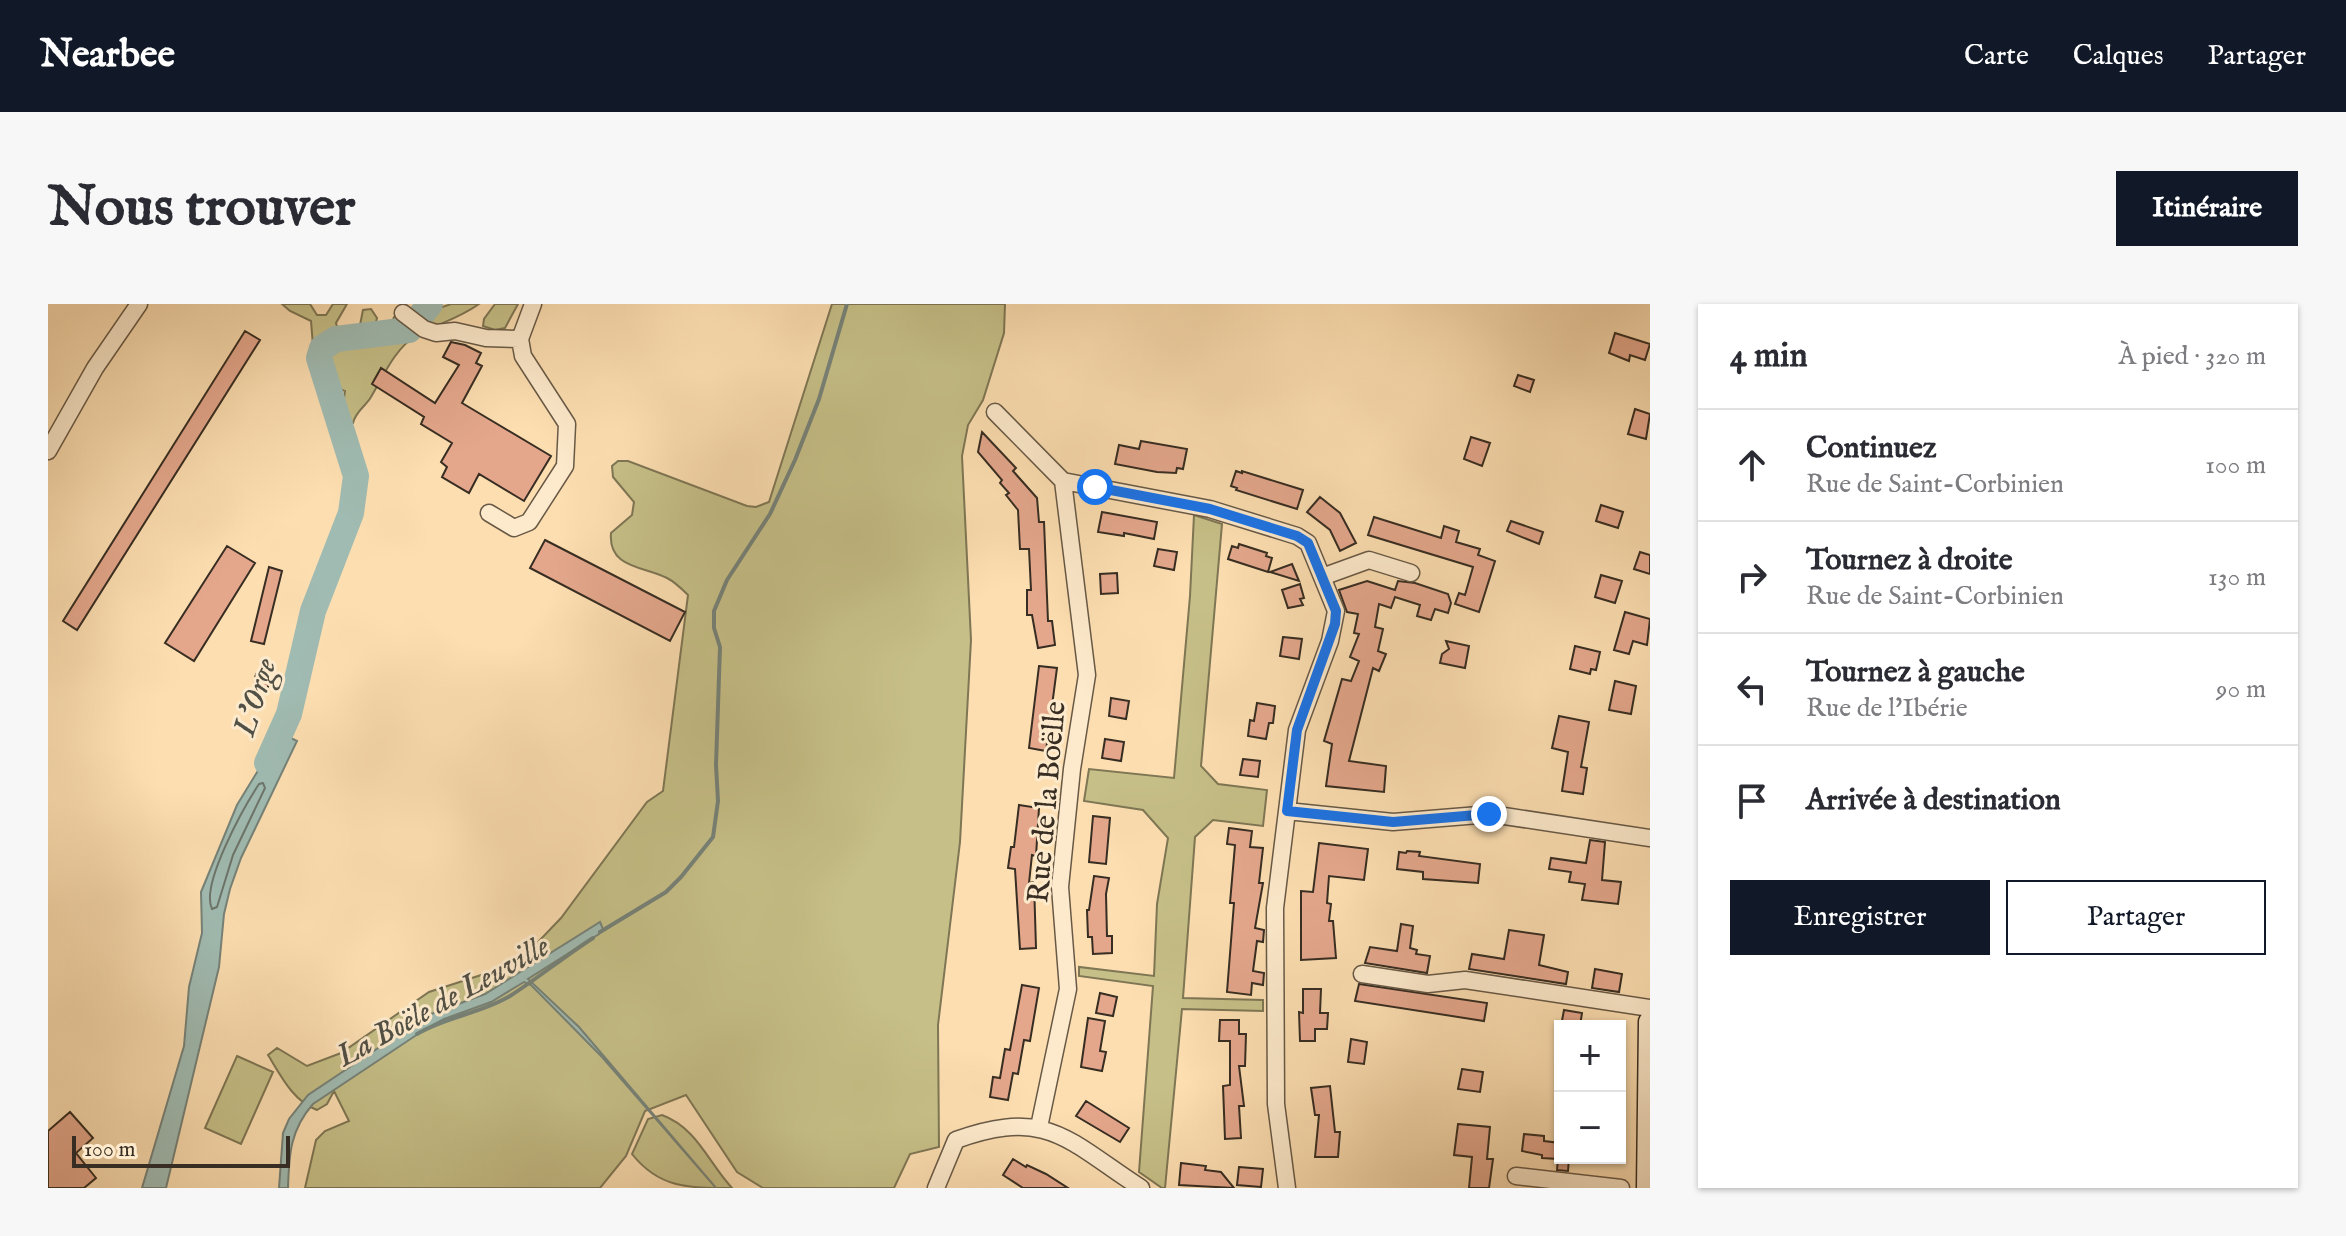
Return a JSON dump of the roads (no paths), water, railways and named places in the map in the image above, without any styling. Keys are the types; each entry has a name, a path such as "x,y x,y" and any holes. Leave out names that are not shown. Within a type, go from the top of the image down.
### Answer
{"street":[{"path":"48,451 95,368 139,304"},
{"path":"489,513 514,528 529,522 565,466 567,424 523,356 520,339 533,304"},
{"path":"403,313 424,329 436,333 455,331 486,338 520,339"},
{"path":"995,412 1063,481 1210,509 1297,536 1308,543 1336,611 1335,624 1297,730 1275,908 1276,1104 1287,1188"},
{"name":"Rue de la Boëlle","path":"1039,1127 1068,989 1060,887 1072,769 1087,675 1063,481"},
{"path":"1322,577 1369,560 1411,573"},
{"path":"1287,811 1393,822 1491,814 1650,838"},
{"path":"1362,974 1428,984 1465,980 1650,1008"},
{"path":"1642,1188 1650,1022"},
{"path":"936,1188 956,1140 985,1130 1011,1126 1039,1127 1062,1136 1141,1188"},
{"path":"1516,1176 1621,1188"}],"water":[{"path":"281,733 297,741 241,858 230,889 224,914 219,967 166,1188 142,1188 184,1046 189,987 202,933 201,892 237,805"},
{"path":"600,922 603,929 599,934 528,979 579,1027 716,1188 602,1057 531,985 524,982 491,1002 427,1028 313,1104 295,1133 288,1188 279,1188 283,1133 289,1119 308,1095 426,1016 485,994"}],"waterway":[{"name":"L'Orge","path":"267,763 289,714 313,611 351,513 356,476 319,358 322,348 336,339 409,330 430,304"},
{"name":"La Boële de Leuville","path":"600,932 666,892 713,837 718,801 716,765 720,647 714,628 714,611 727,580 770,514 795,460 819,399 847,304"},
{"name":"La Boële de Leuville","path":"417,1034 510,996 593,938"}]}
